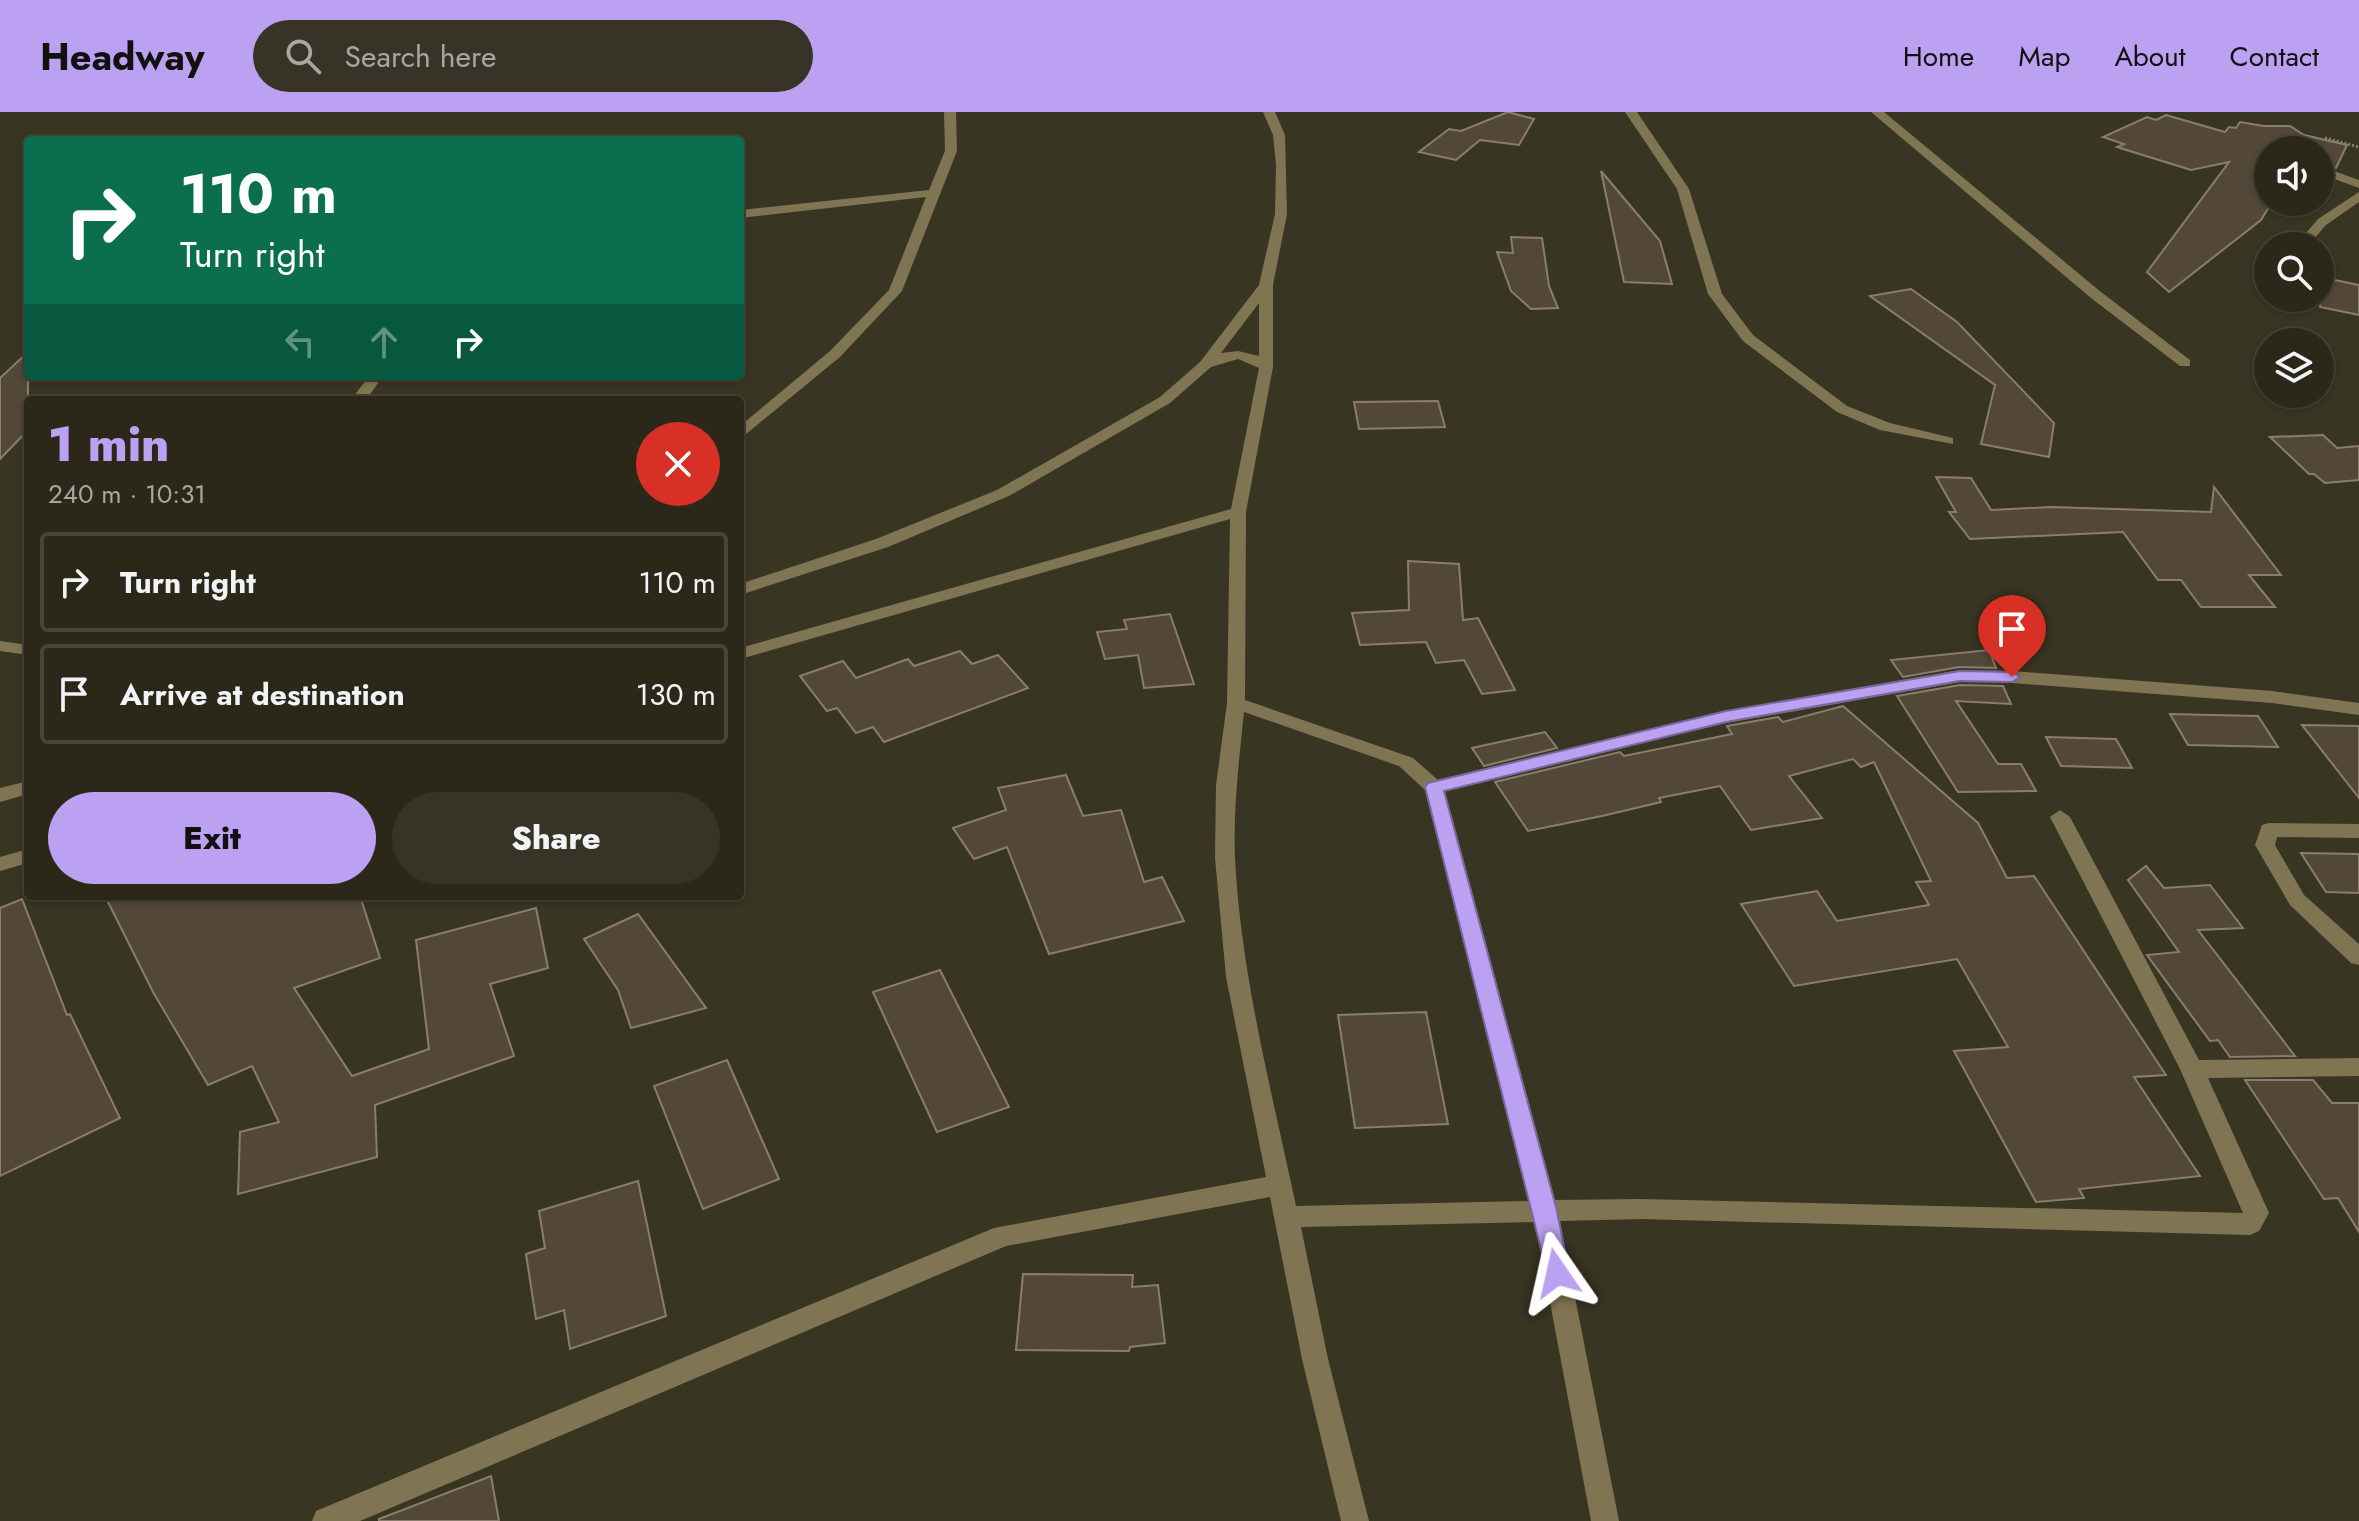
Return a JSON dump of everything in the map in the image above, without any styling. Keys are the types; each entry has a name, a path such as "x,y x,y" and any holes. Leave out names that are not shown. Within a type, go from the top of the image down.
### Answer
{"street":[{"path":"744,431 835,354 895,291 951,151 950,112"},
{"path":"1269,112 1279,135 1281,214 1266,285 1266,367 1238,512 1236,703 1226,785 1225,858 1237,977 1315,1359 1355,1521"},
{"path":"1631,112 1683,189 1715,294 1748,338 1842,409 1885,427 1948,441"},
{"path":"1877,112 2096,295 2185,363"},
{"path":"2334,175 2359,184"},
{"path":"744,214 934,193"},
{"path":"2313,232 2322,222 2359,196"},
{"path":"744,589 882,543 1003,493 1165,400 1205,365 1266,285"},
{"path":"1205,365 1223,355 1237,354 1251,356 1266,367"},
{"path":"744,653 1238,512"},
{"path":"0,646 24,649"},
{"path":"1434,787 1726,717 1960,676 2012,677 2272,697 2359,709"},
{"path":"1236,703 1406,762 1434,787 1545,1211 1605,1521"},
{"path":"0,795 24,788"},
{"path":"1286,1217 1641,1209 2250,1224 2256,1213 2192,1069 2060,817"},
{"path":"2359,831 2269,830 2265,845 2297,900 2359,957"},
{"path":"0,864 24,857"},
{"path":"2192,1069 2359,1067"},
{"path":"326,1521 1003,1236 1280,1185"}],"path":[{"path":"2334,140 2359,147"}],"building":[{"path":"1508,112 1534,119 1519,145 1480,140 1456,160 1419,152 1449,129 1461,131"},
{"path":"2166,115 2225,132 2229,127 2236,128 2240,122 2290,126 2308,136 2254,136 2254,216 2263,216 2169,292 2147,272 2229,162 2191,170 2117,147 2124,144 2103,137 2147,117 2156,120"},
{"path":"2334,142 2347,145 2334,167"},
{"path":"1601,171 1660,241 1672,284 1624,282"},
{"path":"1511,237 1542,238 1549,286 1558,308 1531,309 1511,291 1497,252 1513,253"},
{"path":"2334,280 2359,285 2359,315 2334,310"},
{"path":"1911,289 1957,322 2054,423 2049,457 1981,444 1995,385 1870,296"},
{"path":"24,356 28,396 24,396 24,434 0,459 0,378"},
{"path":"1438,401 1445,427 1359,429 1354,402"},
{"path":"2323,435 2337,448 2359,446 2359,480 2325,483 2314,474 2309,474 2270,437"},
{"path":"1936,477 1971,478 1991,510 2051,507 2211,512 2214,487 2281,575 2249,575 2275,607 2201,607 2181,580 2158,580 2123,532 1970,539 1949,512 1956,512"},
{"path":"1408,561 1459,564 1463,620 1478,618 1515,690 1482,694 1464,660 1436,663 1426,642 1360,645 1352,613 1409,610"},
{"path":"1170,614 1194,684 1144,688 1138,655 1105,659 1097,632 1127,629 1124,620"},
{"path":"1989,650 1996,668 1959,667 1903,677 1891,660"},
{"path":"960,651 972,664 998,655 1028,688 884,742 873,727 856,733 837,708 827,711 800,676 843,661 856,678 908,659 914,666"},
{"path":"1960,685 2003,686 2011,704 1956,701 1998,764 2021,764 2036,791 1958,792 1897,696"},
{"path":"1843,706 1978,823 2007,878 2034,876 2166,1075 2134,1077 2200,1176 2079,1189 2084,1198 2036,1202 1954,1051 2008,1047 1957,959 1794,986 1741,904 1817,891 1837,921 1929,905 1916,882 1931,881 1874,762 1861,767 1853,759 1789,776 1822,818 1751,830 1720,786 1528,831 1495,782 1620,752 1624,756 1732,734 1727,726 1778,717 1783,722"},
{"path":"2170,714 2258,716 2278,747 2188,745"},
{"path":"2302,725 2359,726 2359,798"},
{"path":"1545,732 1557,748 1484,766 1472,748"},
{"path":"2046,737 2116,739 2132,768 2061,766"},
{"path":"1066,775 1083,816 1121,810 1144,882 1162,877 1184,921 1049,954 1007,847 974,859 953,828 1006,810 998,788"},
{"path":"2301,853 2359,854 2359,893 2326,892"},
{"path":"2146,866 2164,888 2210,885 2243,928 2198,930 2295,1056 2230,1057 2218,1040 2210,1041 2147,955 2179,952 2128,880"},
{"path":"22,899 67,1015 70,1014 120,1118 0,1176 0,908"},
{"path":"107,900 361,900 380,958 294,988 352,1076 429,1049 416,940 536,908 548,968 490,984 514,1056 375,1105 377,1157 238,1194 240,1132 279,1122 252,1066 208,1085 153,992"},
{"path":"638,914 706,1008 631,1028 618,990 584,939"},
{"path":"940,970 1009,1107 937,1132 873,992"},
{"path":"1426,1012 1448,1124 1355,1128 1338,1015"},
{"path":"727,1060 779,1179 703,1209 654,1086"},
{"path":"2245,1080 2313,1080 2332,1103 2359,1103 2359,1232 2338,1198 2324,1199"},
{"path":"638,1181 666,1316 570,1349 564,1310 536,1319 526,1254 545,1248 539,1211"},
{"path":"1023,1274 1133,1275 1132,1287 1158,1285 1165,1343 1130,1347 1129,1351 1016,1350"},
{"path":"491,1476 499,1521 379,1521 379,1519"}],"route":[{"path":"1557,1273 1545,1211 1434,787 1726,717 1843,694 1960,676 2012,677"}]}
